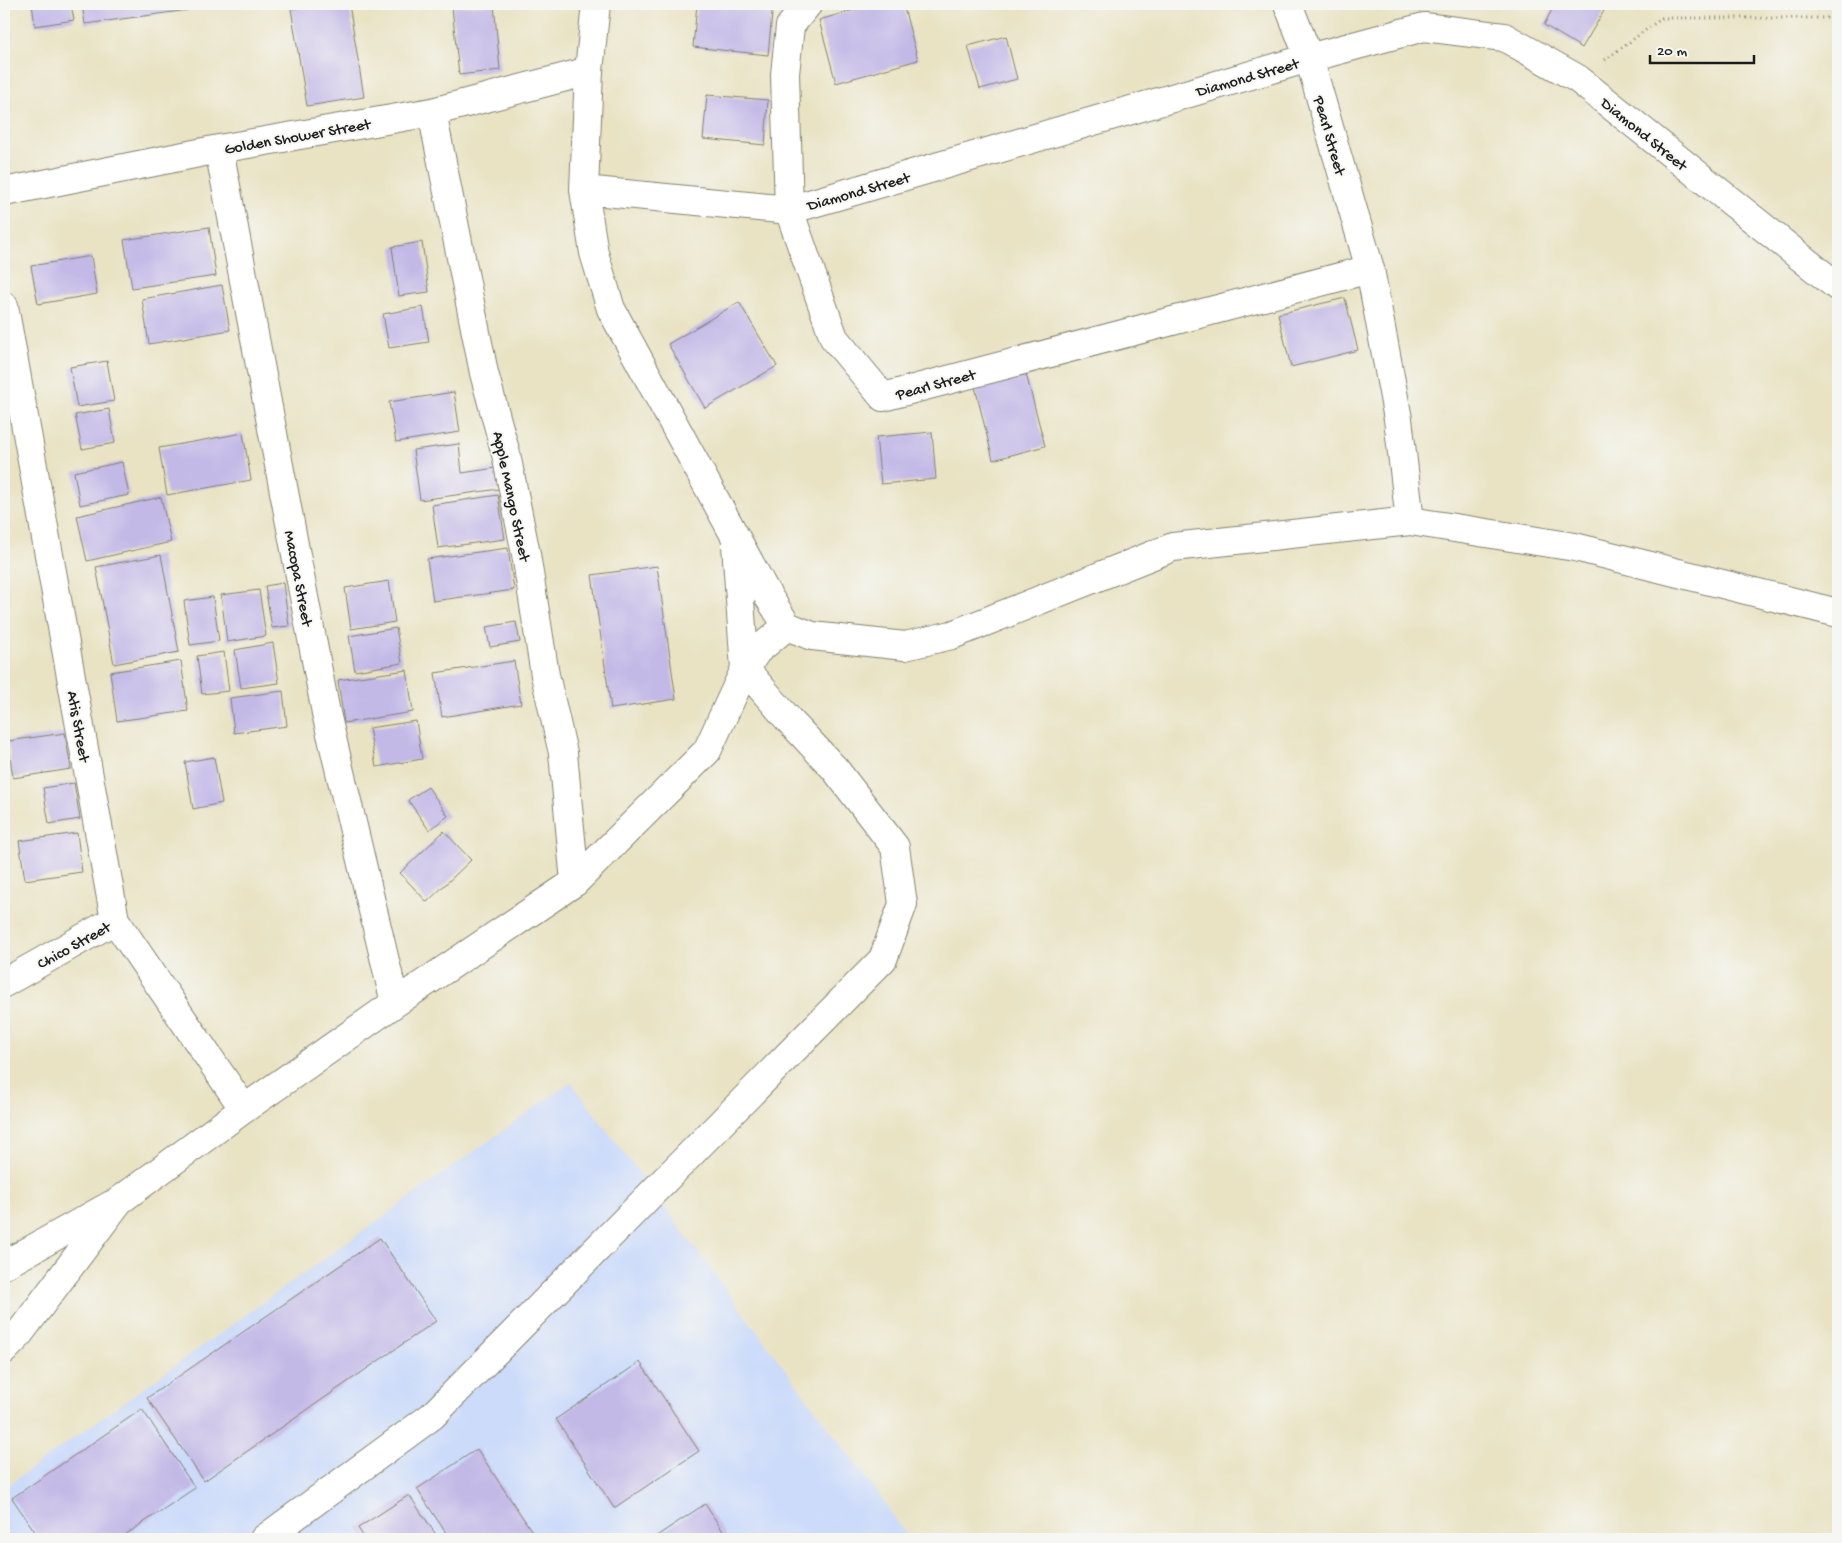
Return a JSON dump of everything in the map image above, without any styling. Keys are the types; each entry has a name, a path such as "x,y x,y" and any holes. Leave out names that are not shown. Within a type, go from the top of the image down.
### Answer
{"street":[{"path":"596,4 589,71 584,190 594,253 611,309 765,591 787,626 812,636 905,646 952,635 1173,547 1410,521 1576,547 1838,613"},
{"name":"Pearl Street","path":"808,4 790,26 784,74 789,210 834,338 883,397 1370,269"},
{"name":"Pearl Street","path":"1288,4 1309,58 1370,269 1398,419 1410,521"},
{"name":"Diamond Street","path":"584,190 789,210 1309,58 1424,27 1504,37 1578,79 1838,287"},
{"name":"Golden Shower Street","path":"4,192 219,149 432,112 589,71"},
{"name":"Apple Mango Street","path":"432,112 484,373 506,454 526,554 545,674 563,753 575,882"},
{"name":"Macopa Street","path":"219,149 326,713 395,1004"},
{"name":"Atis Street","path":"4,306 115,920 244,1110"},
{"path":"264,1539 432,1416 883,959 903,904 895,847 835,769 745,669 735,534"},
{"path":"4,1265 119,1201 395,1004 575,882 707,751 745,669 757,651 787,626"},
{"name":"Chico Street","path":"4,983 115,920"},
{"path":"4,1350 16,1338 119,1201"}],"path":[{"path":"1578,79 1662,18 1838,18"}],"shaded area":[{"path":"571,1082 879,1495 909,1539 4,1539 4,1488"}],"building":[{"path":"32,4 71,4 74,20 35,26"},
{"path":"82,4 187,4 188,10 85,24"},
{"path":"321,4 349,4 364,97 307,106 291,9"},
{"path":"494,4 500,70 459,75 452,7"},
{"path":"697,4 773,4 768,55 693,47"},
{"path":"875,4 903,4 918,60 836,83 819,20"},
{"path":"1555,4 1608,4 1582,48 1544,25"},
{"path":"1006,36 1017,79 980,89 968,46"},
{"path":"707,95 768,100 765,145 703,139"},
{"path":"209,227 216,276 132,288 124,240"},
{"path":"422,242 429,292 399,296 392,247"},
{"path":"91,256 97,294 38,304 31,266"},
{"path":"222,285 230,330 149,344 142,299"},
{"path":"1345,298 1358,350 1291,367 1278,314"},
{"path":"739,302 777,366 705,408 668,344"},
{"path":"423,307 429,342 389,348 383,314"},
{"path":"107,361 114,401 77,407 70,367"},
{"path":"1026,374 1045,446 993,460 975,387"},
{"path":"454,392 460,432 396,442 389,402"},
{"path":"109,409 115,443 82,449 75,415"},
{"path":"932,432 936,479 881,484 876,437"},
{"path":"243,433 251,480 167,495 159,448"},
{"path":"459,444 462,473 496,468 499,489 420,500 413,450"},
{"path":"122,462 129,495 80,505 74,472"},
{"path":"498,495 505,539 438,548 432,505"},
{"path":"161,497 171,542 87,561 77,516"},
{"path":"508,548 514,590 433,601 427,559"},
{"path":"161,555 179,652 114,664 96,567"},
{"path":"657,566 676,699 611,709 592,575"},
{"path":"389,581 395,622 351,629 345,588"},
{"path":"283,583 289,626 272,628 265,586"},
{"path":"259,590 266,636 227,642 221,595"},
{"path":"213,597 219,641 190,645 184,601"},
{"path":"516,622 520,642 490,647 486,627"},
{"path":"396,628 402,663 355,671 349,636"},
{"path":"273,643 279,683 241,688 235,650"},
{"path":"224,652 229,691 202,694 197,656"},
{"path":"181,661 188,711 117,721 110,672"},
{"path":"514,661 521,704 442,717 435,673"},
{"path":"407,670 413,712 344,723 338,680"},
{"path":"283,691 287,726 234,733 230,698"},
{"path":"416,721 422,759 376,767 369,728"},
{"path":"65,733 71,769 13,778 8,741"},
{"path":"214,757 222,803 193,809 185,762"},
{"path":"74,783 80,819 49,824 43,788"},
{"path":"428,787 448,816 429,830 408,800"},
{"path":"444,831 471,860 427,902 400,873"},
{"path":"77,833 82,872 25,880 19,841"},
{"path":"380,1238 436,1321 204,1481 147,1398"},
{"path":"640,1362 699,1451 614,1508 556,1419"},
{"path":"142,1409 195,1488 119,1539 40,1539 12,1498"},
{"path":"477,1449 537,1539 450,1539 417,1489"},
{"path":"409,1495 439,1539 365,1539 358,1528"},
{"path":"705,1504 728,1539 652,1539"}]}
